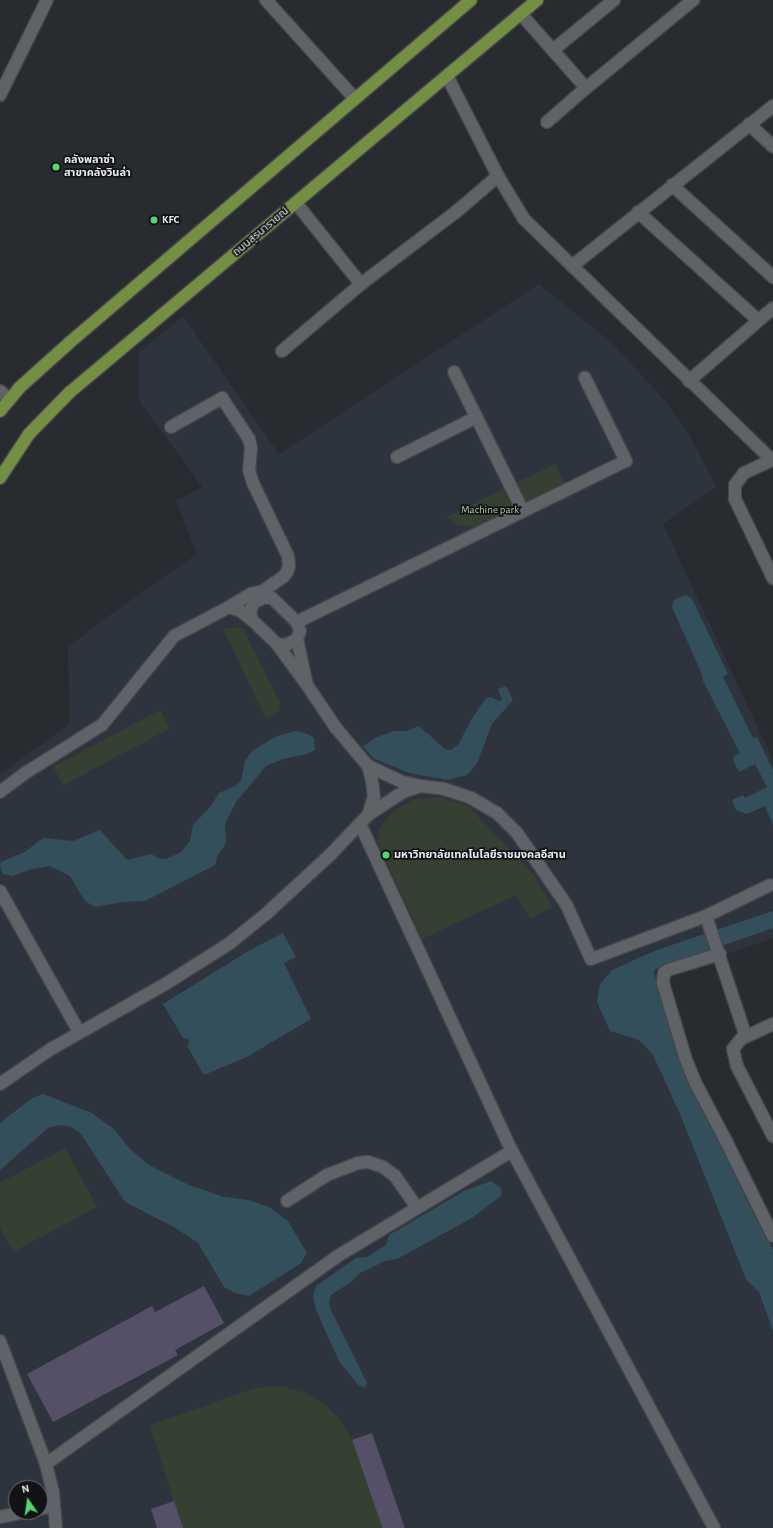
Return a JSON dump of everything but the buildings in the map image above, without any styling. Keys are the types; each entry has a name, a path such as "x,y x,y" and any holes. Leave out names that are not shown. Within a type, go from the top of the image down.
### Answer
{"main road":[{"path":"0,411 19,388 69,344 471,0"},
{"name":"ถนนสุรนารายณ์","path":"0,478 29,434 70,392 537,0"}],"street":[{"path":"0,95 47,0"},
{"path":"266,0 355,99"},
{"path":"553,50 614,0"},
{"path":"547,122 586,88 694,0"},
{"path":"521,14 586,88"},
{"path":"446,76 498,176 524,219 772,460 744,473 734,485 735,499 773,578"},
{"path":"572,266 672,185 736,137 749,124 773,106"},
{"path":"749,124 773,146"},
{"path":"282,351 361,284 456,212 498,176"},
{"path":"672,185 773,277"},
{"path":"296,203 361,284"},
{"path":"638,212 758,320"},
{"path":"690,380 773,308"},
{"path":"454,372 523,511"},
{"path":"297,622 626,461 585,378"},
{"path":"0,392 10,400"},
{"path":"171,427 222,398 249,439 251,448 250,470 252,483 288,556 289,566 288,572 268,595 254,602 250,611 252,620"},
{"path":"397,457 477,417"},
{"path":"1,793 27,772 102,725 174,636 251,594 268,595 297,622 300,631 297,640 307,685"},
{"path":"229,607 241,611 277,644 336,728 368,766 374,797 364,820 512,1152 714,1528"},
{"path":"277,644 286,645 297,640"},
{"path":"368,766 403,782 444,789 471,798 497,813 517,833 566,904 591,959 706,916 770,885"},
{"path":"0,1084 79,1032 167,983 230,943 266,914 330,855 364,820 403,792 421,786"},
{"path":"0,891 79,1032"},
{"path":"706,916 720,954 746,1037"},
{"path":"720,954 668,970 664,973 663,983 685,1057 695,1082 773,1236"},
{"path":"773,1024 741,1040 733,1049 736,1066 773,1136"},
{"path":"46,1464 336,1257 512,1152"},
{"path":"287,1201 326,1175 358,1163 368,1162 383,1167 395,1176 417,1208"},
{"path":"0,1341 46,1464 54,1506 56,1528"},
{"path":"48,1507 54,1506"}],"shaded area":[{"name":"มหาวิทยาลัยเทคโนโลยีราชมงคลอีสาน","path":"539,284 612,343 667,403 689,434 716,487 663,524 773,760 773,938 664,976 686,1053 773,1225 773,1528 0,1528 0,770 2,773 69,724 68,648 97,624 197,554 176,501 202,487 139,400 138,353 183,316 279,454"}],"green space":[{"name":"Machine park","path":"555,464 566,487 491,524 475,527 458,525 447,517"},
{"path":"242,627 280,703 279,711 266,718 223,629"},
{"path":"160,710 170,729 63,785 53,767"},
{"path":"438,797 467,805 532,873 553,907 530,919 516,895 422,939 377,840 380,827 394,811 413,800"},
{"path":"65,1148 97,1207 13,1252 0,1228 0,1183"},
{"path":"282,1386 305,1393 324,1404 339,1418 352,1440 372,1433 405,1528 157,1528 151,1509 174,1501 150,1425 256,1388"}],"water":[{"path":"686,595 692,599 728,674 723,677 753,738 757,737 773,770 773,825 765,806 747,814 736,810 732,800 743,795 745,798 767,787 755,764 739,772 733,761 734,756 740,753 703,681 701,672 672,607 674,600"},
{"path":"506,686 513,700 492,724 477,764 467,775 447,780 409,773 373,758 363,746 377,737 394,731 406,731 419,726 445,749 451,750 458,745 471,720 486,698 491,697 499,701 502,700 498,689"},
{"path":"295,731 308,734 314,738 315,750 307,754 283,759 266,766 236,802 225,824 226,843 217,857 215,865 145,901 123,902 95,907 85,901 70,876 50,866 32,869 12,876 3,874 0,866 1,862 25,852 44,838 73,841 100,830 127,860 151,854 161,859 165,859 180,853 190,841 193,825 210,807 219,793 235,786 241,781 245,761 252,751 275,737"},
{"path":"773,911 773,928 655,969 654,973 673,1035 744,1195 773,1250 773,1331 759,1292 746,1279 680,1114 653,1055 639,1040 610,1031 597,1002 600,984 612,970 654,951"},
{"path":"283,933 296,957 284,963 311,1019 247,1057 204,1075 187,1046 190,1040 183,1038 163,1004 250,950"},
{"path":"43,1094 92,1113 115,1130 129,1148 147,1164 189,1185 224,1197 249,1200 269,1207 288,1221 307,1253 300,1264 249,1296 235,1293 224,1287 198,1243 174,1227 125,1202 81,1134 72,1127 59,1125 48,1128 0,1170 0,1123 32,1098"},
{"path":"491,1181 501,1188 501,1196 472,1218 397,1259 385,1261 360,1273 351,1282 331,1295 329,1302 330,1308 367,1383 365,1388 358,1385 339,1361 316,1310 313,1296 316,1286 356,1258 367,1257 386,1245 389,1235 464,1191"}],"place":[{"name":"คลังพลาซ่า สาขาคลังวินล่า","path":"56,167"},
{"name":"KFC","path":"154,220"},
{"name":"มหาวิทยาลัยเทคโนโลยีราชมงคลอีสาน","path":"386,855"}]}
